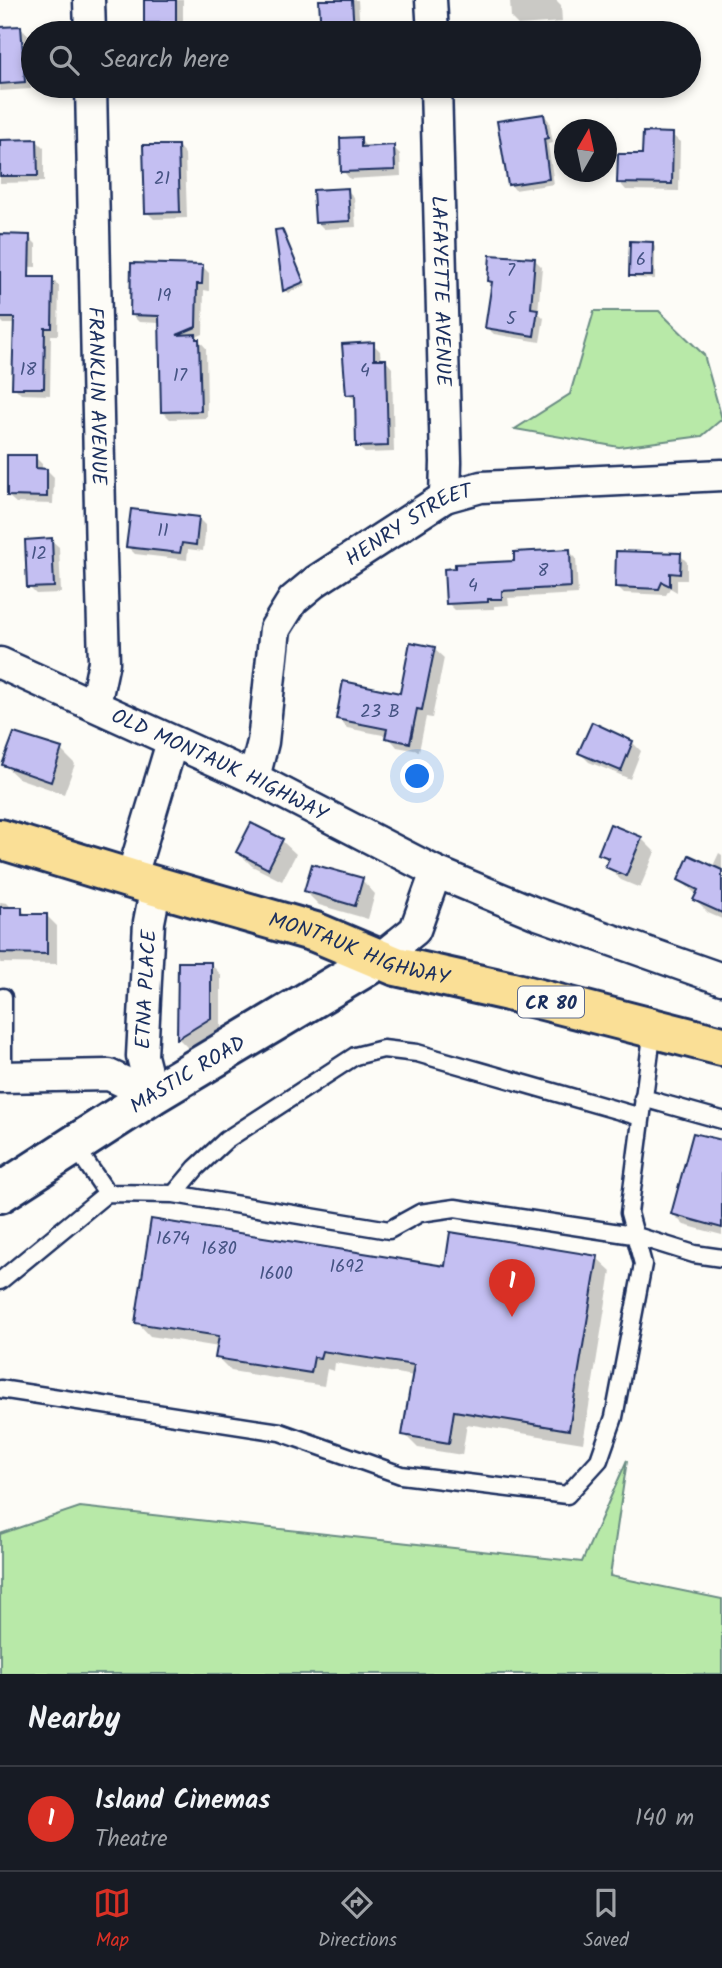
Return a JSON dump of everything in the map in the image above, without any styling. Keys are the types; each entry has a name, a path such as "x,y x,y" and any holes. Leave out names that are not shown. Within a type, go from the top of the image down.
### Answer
{"main road":[{"name":"MONTAUK HIGHWAY","path":"0,839 315,932 396,966 508,991 722,1046"},
{"name":"MASTIC ROAD","path":"0,1193 152,1095 379,959"}],"street":[{"path":"89,0 90,21"},
{"path":"431,0 432,21"},
{"name":"FRANKLIN AVENUE","path":"91,98 104,607 104,662 95,705"},
{"name":"LAFAYETTE AVENUE","path":"436,98 446,462 444,497"},
{"name":"HENRY STREET","path":"254,778 264,729 275,629 293,600 325,575 444,497 481,488 722,475"},
{"name":"OLD MONTAUK HIGHWAY","path":"0,663 254,778 436,872 534,913 722,979"},
{"name":"ETNA PLACE","path":"152,1095 142,1056 149,922 143,882 172,742"},
{"path":"379,959 415,930 436,872"},
{"path":"1,1077 109,1075 152,1095"}],"lane":[{"path":"1,1077 3,997"},
{"path":"0,1389 280,1432 401,1475 566,1495 599,1460 614,1417 643,1264 629,1213 653,1028"},
{"path":"174,1194 196,1168 247,1125 355,1056 383,1049 417,1053 641,1117"},
{"path":"643,1098 722,1119"},
{"path":"75,1146 107,1193"},
{"path":"0,1281 107,1193 174,1194 389,1230 420,1213 455,1208 633,1235 694,1254 722,1258"}],"green space":[{"path":"594,311 659,311 704,355 722,419 702,436 619,447 515,429 570,394"},
{"path":"627,1460 610,1576 722,1599 722,1674 0,1674 0,1534 80,1507 582,1562"}],"building":[{"path":"144,0 176,0 176,21 144,21"},
{"path":"319,0 352,0 353,21 320,21"},
{"path":"21,26 21,82 0,84 0,27"},
{"path":"544,114 548,138 544,139 549,179 508,185 497,121"},
{"path":"643,132 673,133 672,184 617,183 618,154 642,154"},
{"path":"361,137 361,147 394,145 395,170 341,172 340,138"},
{"path":"37,139 38,176 0,176 0,140"},
{"path":"143,145 178,145 180,212 145,213"},
{"path":"348,188 350,221 315,223 313,190"},
{"path":"282,229 304,282 283,291 275,230"},
{"path":"0,234 30,235 29,277 53,277 52,328 45,328 44,388 12,388 14,318 0,318"},
{"path":"630,241 653,242 652,276 629,276"},
{"path":"490,255 535,258 531,308 538,309 534,336 485,328 492,282 488,281"},
{"path":"131,263 203,265 202,284 197,284 196,327 177,335 196,334 196,339 199,339 201,411 161,412 159,316 130,315"},
{"path":"374,342 374,359 386,359 388,446 356,447 355,394 346,395 342,344"},
{"path":"7,455 36,455 36,468 47,469 47,497 7,496"},
{"path":"131,509 199,517 196,545 182,543 180,553 126,547"},
{"path":"52,538 54,587 27,588 25,540"},
{"path":"570,549 571,587 502,591 502,599 446,604 444,569 455,568 455,564 514,561 514,552"},
{"path":"616,551 681,553 680,574 670,573 670,586 662,582 659,589 615,587"},
{"path":"410,642 435,647 422,710 417,709 410,743 385,738 387,729 336,719 343,681 400,693"},
{"path":"592,722 633,741 621,771 578,753"},
{"path":"14,733 62,748 51,782 2,765"},
{"path":"251,823 283,839 268,869 236,852"},
{"path":"610,824 642,837 626,876 605,867 609,858 598,854"},
{"path":"689,855 722,870 722,913 693,900 698,890 678,880"},
{"path":"312,864 363,878 355,906 304,891"},
{"path":"0,907 22,907 22,914 47,914 47,954 0,953"},
{"path":"178,962 211,962 211,1018 177,1039"},
{"path":"693,1133 722,1140 722,1228 671,1214"},
{"path":"151,1219 445,1266 450,1232 598,1256 569,1430 454,1411 449,1443 402,1435 414,1365 322,1351 320,1358 314,1357 311,1373 215,1358 219,1336 135,1323"}],"place":[{"name":"Island Cinemas","path":"512,1317"}]}
